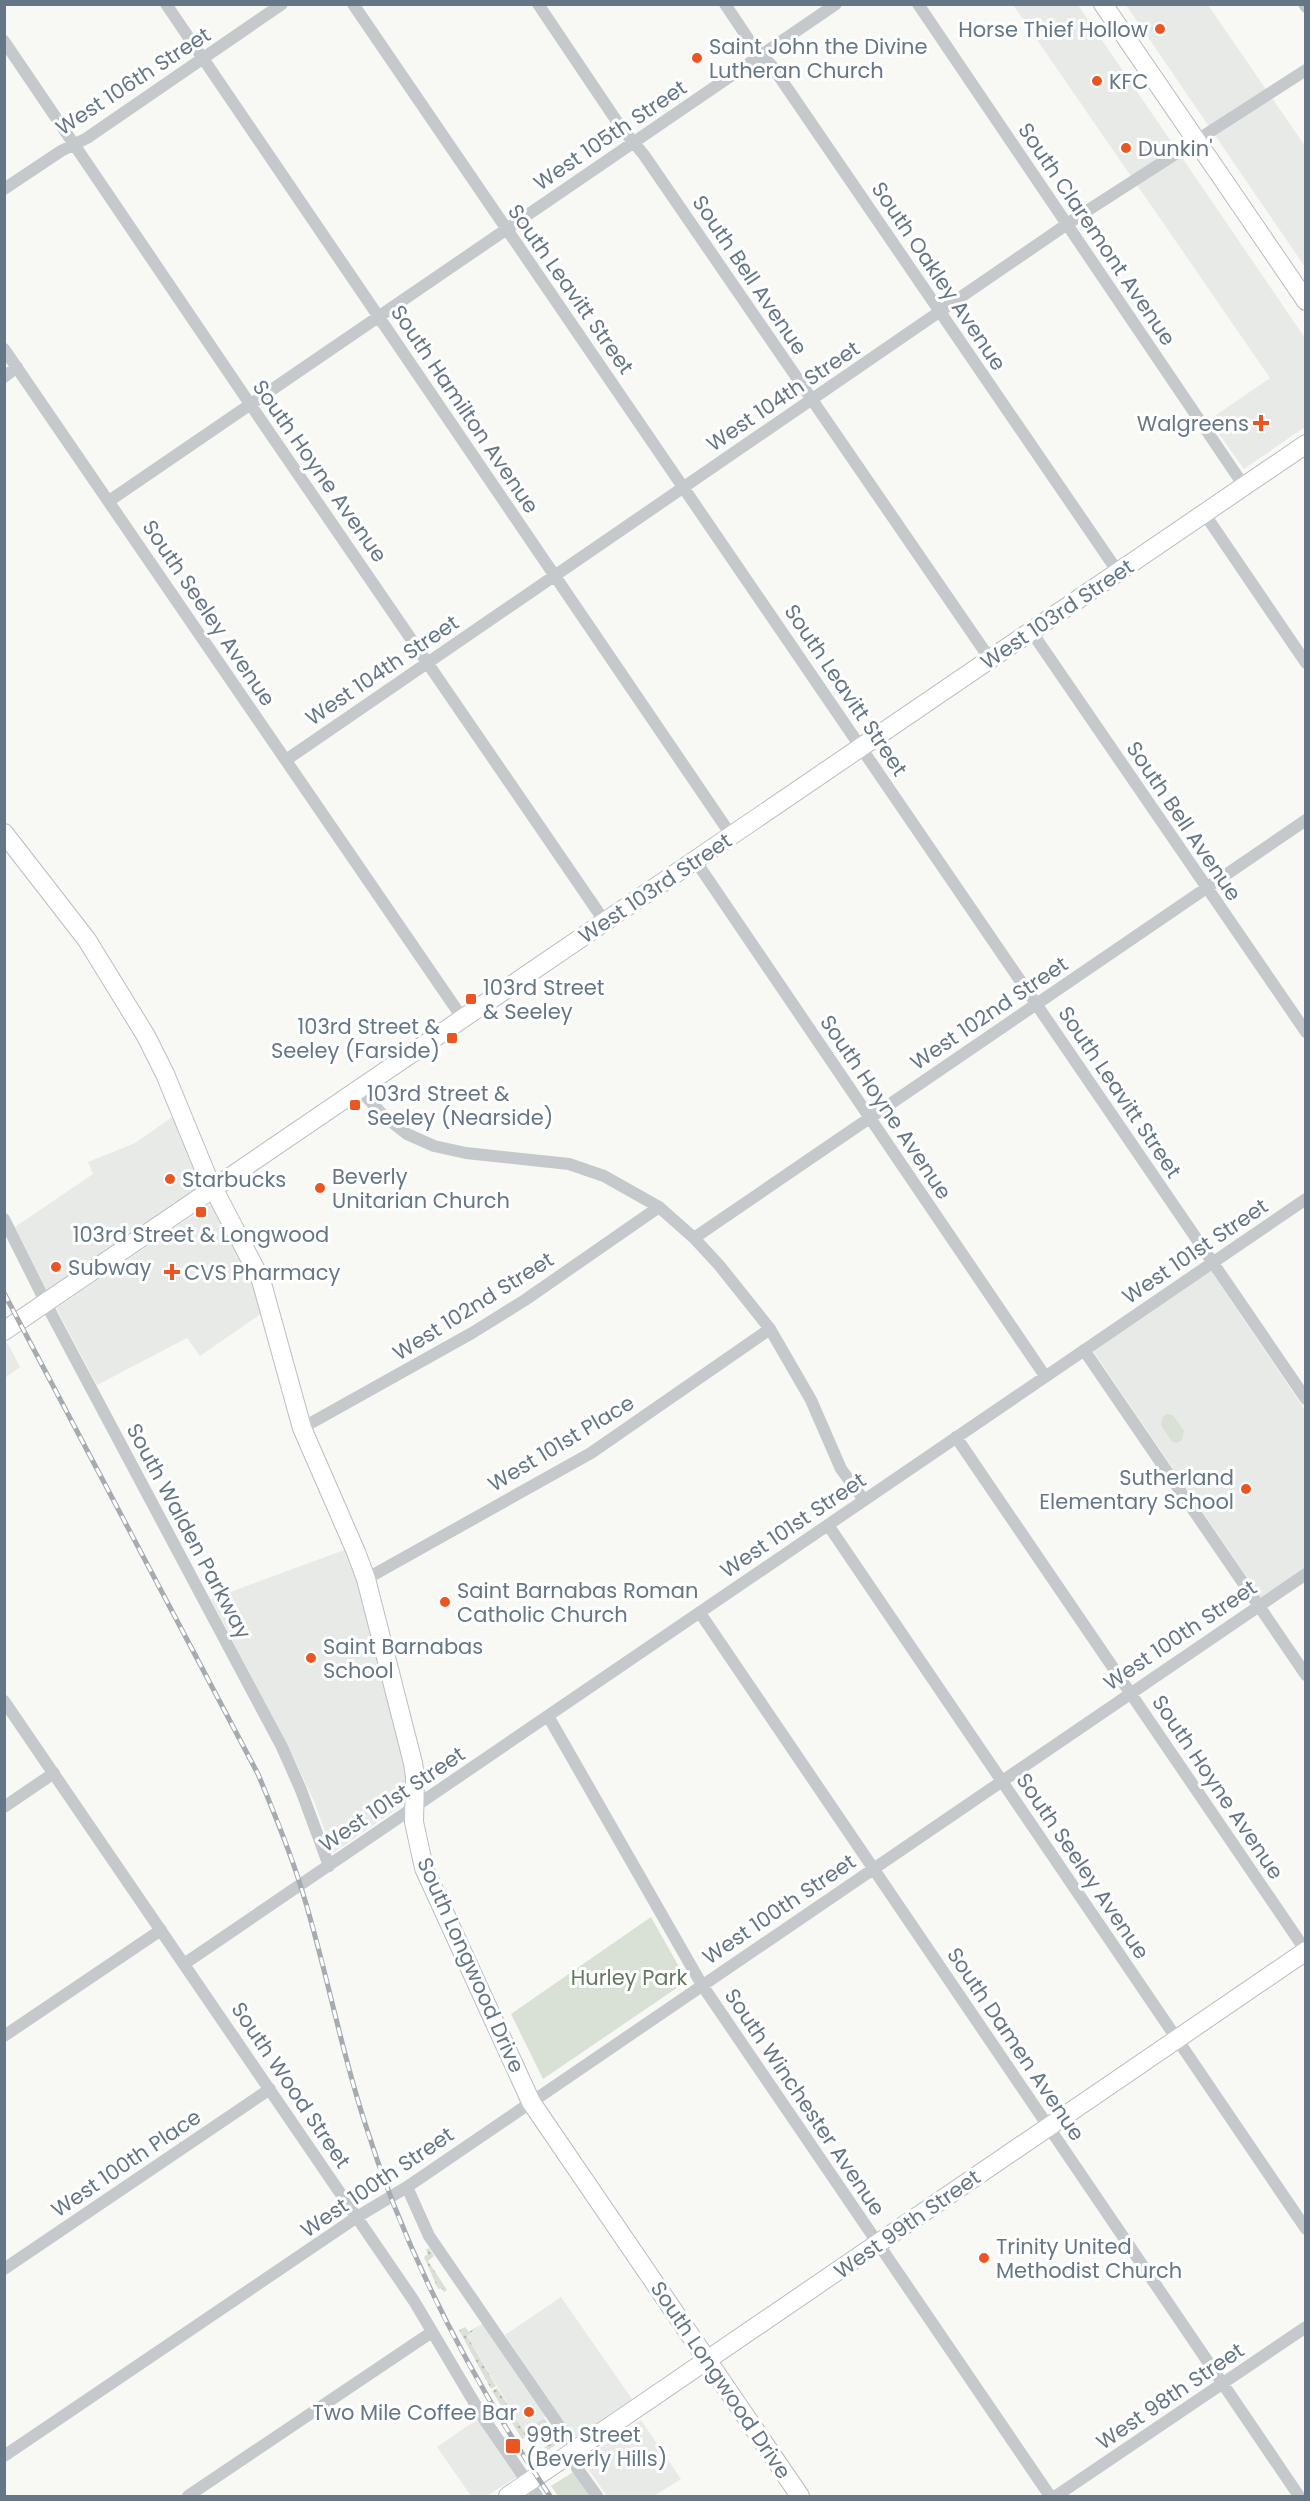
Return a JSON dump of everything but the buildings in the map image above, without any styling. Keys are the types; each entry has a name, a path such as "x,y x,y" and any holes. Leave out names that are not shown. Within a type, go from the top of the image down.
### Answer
{"street":[{"name":"South Hamilton Avenue","path":"166,4 731,835"},
{"name":"West 106th Street","path":"4,189 61,151 87,138 282,4"},
{"name":"South Leavitt Street","path":"353,4 1305,1399"},
{"name":"South Bell Avenue","path":"538,4 620,126 644,155 990,659"},
{"name":"South Oakley Avenue","path":"725,4 761,56 772,66 1118,572"},
{"name":"West 105th Street","path":"109,501 836,4"},
{"name":"South Claremont Avenue","path":"918,4 1244,486"},
{"path":"1103,4 1305,301"},
{"name":"South Hoyne Avenue","path":"4,41 605,922"},
{"name":"West 104th Street","path":"286,760 1067,225 1177,151 1305,70"},
{"name":"South Seeley Avenue","path":"4,349 463,1019"},
{"path":"4,377 17,368"},
{"name":"West 103rd Street","path":"4,1331 1305,444"},
{"path":"1204,513 1305,663"},
{"name":"South Bell Avenue","path":"1031,631 1305,1032"},
{"name":"West 102nd Street","path":"694,1238 1305,820"},
{"name":"South Longwood Drive","path":"4,833 87,940 136,1019 165,1074 213,1189 261,1280 302,1428 366,1580 415,1777 414,1822 424,1868 531,2102 800,2496"},
{"name":"South Hoyne Avenue","path":"695,860 1046,1376"},
{"path":"359,1089 383,1115 407,1134 434,1146 466,1153 569,1164 604,1176 659,1207 694,1238 745,1296 770,1329 811,1400 841,1468 864,1500"},
{"name":"West 101st Street","path":"184,1964 1305,1199"},
{"name":"West 102nd Street","path":"302,1428 481,1328 659,1207"},
{"name":"South Walden Parkway","path":"4,1219 46,1303 282,1747 301,1790 329,1866"},
{"name":"West 101st Place","path":"366,1580 591,1453 770,1329"},
{"path":"1084,1350 1305,1675"},
{"name":"South Hoyne Avenue","path":"956,1437 1305,1951"},
{"name":"South Seeley Avenue","path":"828,1525 1305,2229"},
{"name":"West 100th Street","path":"4,2456 357,2217 407,2187 1305,1574"},
{"name":"South Damen Avenue","path":"700,1612 1299,2496"},
{"name":"South Wood Street","path":"4,1701 357,2217 432,2332 484,2419 532,2490"},
{"name":"South Winchester Avenue","path":"548,1716 702,1985 1050,2496"},
{"path":"4,1807 54,1773"},
{"path":"4,2036 161,1930"},
{"name":"West 99th Street","path":"508,2496 532,2490 572,2452 1305,1951"},
{"name":"West 100th Place","path":"4,2269 270,2090"},
{"path":"407,2187 429,2236 569,2440 577,2468 597,2496"},
{"name":"West 98th Street","path":"1056,2496 1305,2327"},
{"path":"188,2496 432,2332"}],"shaded area":[{"path":"1013,5 1078,5 1305,338 1305,427 1244,469 1209,420 1270,378"},
{"path":"1126,5 1208,5 1305,146 1305,267"},
{"path":"178,1113 208,1182 47,1291 15,1227 93,1174 88,1162 135,1143"},
{"path":"213,1202 254,1281 262,1313 200,1356 187,1338 97,1385 56,1308"},
{"name":"Sutherland Elementary School","path":"1211,1271 1305,1410 1305,1569 1262,1599 1093,1351"},
{"path":"7,1342 20,1367 5,1378 5,1344"},
{"name":"Saint Barnabas School","path":"347,1549 356,1573 405,1761 408,1801 333,1853 314,1801 290,1750 211,1599"},
{"path":"561,2297 632,2399 579,2436 574,2437 505,2335"},
{"path":"483,2323 546,2416 524,2431 467,2336"},
{"path":"479,2418 518,2476 487,2496 471,2496 437,2447"},
{"path":"641,2420 681,2479 654,2496 607,2496 582,2460"}],"green space":[{"path":"1167,1414 1173,1415 1184,1431 1182,1440 1177,1443 1172,1442 1161,1425 1163,1417"},
{"name":"Hurley Park","path":"651,1917 687,1981 543,2079 511,2014"},
{"path":"429,2248 434,2256 428,2261 447,2290 444,2292 441,2288 438,2289 424,2257 428,2254 426,2250"},
{"path":"480,2325 467,2336 496,2386 491,2389 459,2330 465,2327 469,2332"},
{"path":"497,2388 524,2431 544,2418 552,2431 546,2435 540,2427 522,2439 492,2391"},
{"path":"555,2434 560,2442 535,2459 533,2455 551,2443 548,2439"},
{"path":"575,2471 592,2496 558,2496 551,2486"}],"railway":[{"path":"4,1293 258,1774 300,1884 355,2091 400,2220 443,2315 494,2407 550,2496"}],"place":[{"name":"Horse Thief Hollow","path":"1160,29"},
{"name":"Saint John the Divine Lutheran Church","path":"697,58"},
{"name":"KFC","path":"1097,81"},
{"name":"Dunkin'","path":"1126,148"},
{"name":"Walgreens","path":"1261,423"},
{"name":"103rd Street & Seeley","path":"471,999"},
{"name":"103rd Street & Seeley (Farside)","path":"452,1038"},
{"name":"103rd Street & Seeley (Nearside)","path":"355,1105"},
{"name":"Starbucks","path":"170,1179"},
{"name":"Beverly Unitarian Church","path":"320,1188"},
{"name":"103rd Street & Longwood","path":"201,1212"},
{"name":"Subway","path":"56,1267"},
{"name":"CVS Pharmacy","path":"172,1272"},
{"name":"Sutherland Elementary School","path":"1246,1489"},
{"name":"Saint Barnabas Roman Catholic Church","path":"445,1602"},
{"name":"Saint Barnabas School","path":"311,1658"},
{"name":"Trinity United Methodist Church","path":"984,2258"},
{"name":"Two Mile Coffee Bar","path":"529,2412"},
{"name":"99th Street (Beverly Hills)","path":"513,2446"}]}
